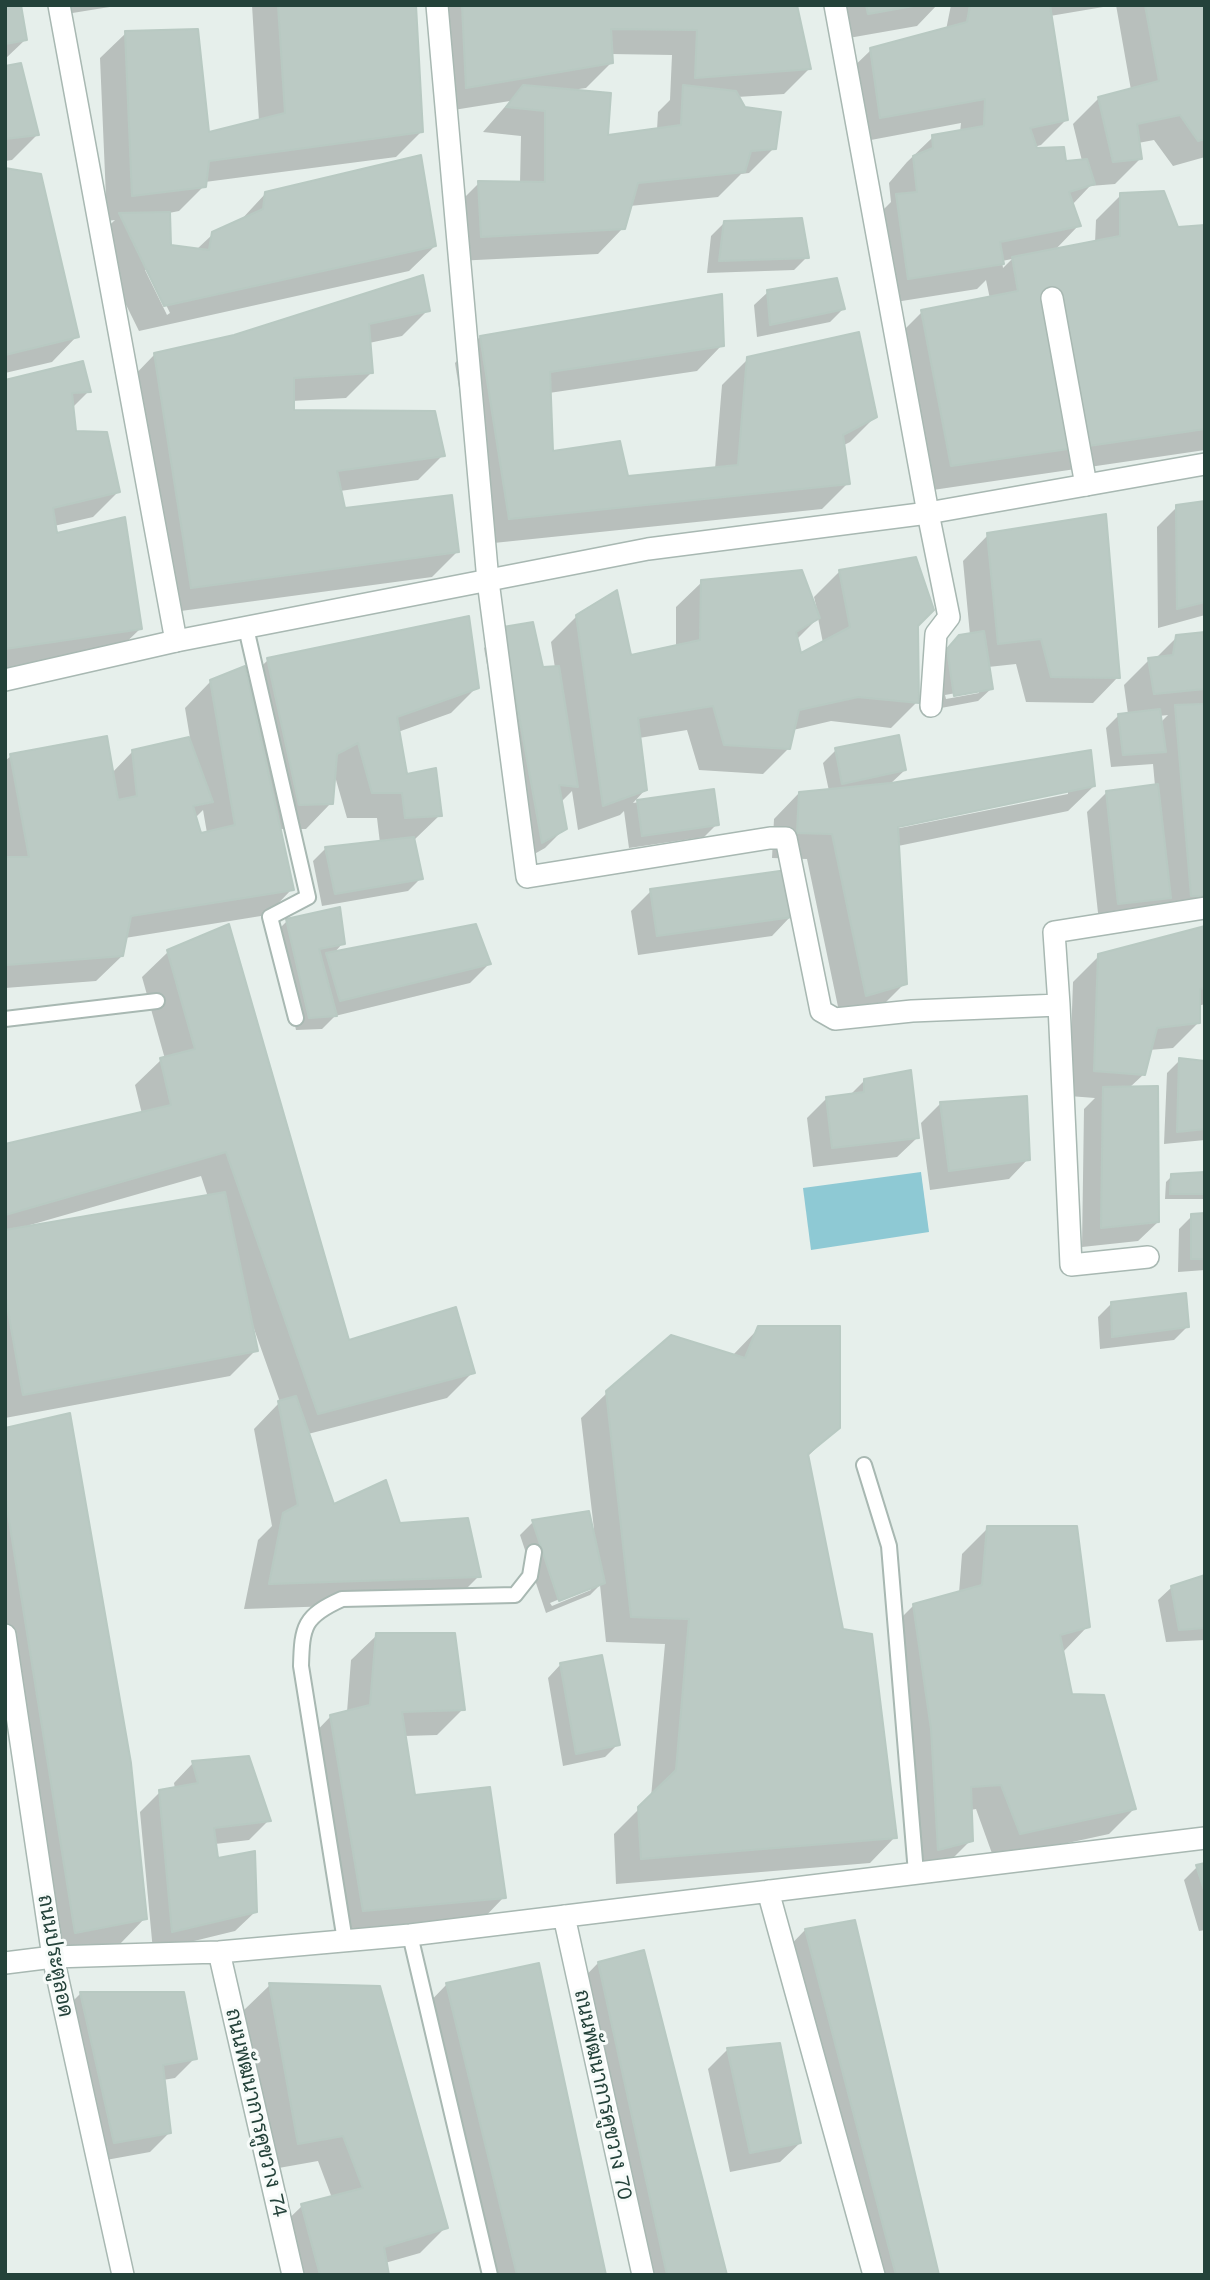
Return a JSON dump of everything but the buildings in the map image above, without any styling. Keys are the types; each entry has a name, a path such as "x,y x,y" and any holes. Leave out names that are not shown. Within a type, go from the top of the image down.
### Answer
{"street":[{"path":"59,5 176,641"},
{"path":"437,5 488,581 527,877 771,838 786,838 821,1011 835,1019 912,1011 1059,1005"},
{"path":"835,5 949,617 936,634 931,706"},
{"path":"1052,298 1086,485"},
{"path":"5,680 176,641 648,549 928,513 1205,464"},
{"path":"1148,1257 1071,1265 1055,932 1205,908"},
{"name":"ถนนประตูลอด","path":"5,1635 53,1957 123,2275"},
{"path":"5,1963 53,1957 219,1952 410,1935 1205,1839"},
{"path":"768,1891 874,2275"},
{"name":"ถนนพัฒนาการคูขวาง 70","path":"564,1916 643,2275"},
{"name":"ถนนพัฒนาการคูขวาง 74","path":"219,1952 293,2275"}],"lane":[{"path":"246,628 308,897 270,917 296,1018"},
{"path":"5,1018 157,1001"},
{"path":"864,1465 889,1546 916,1873"},
{"path":"345,1941 300,1666 302,1634 317,1610 342,1599 515,1595 530,1576 534,1552"},
{"path":"410,1935 491,2275"}],"water":[{"path":"921,1172 929,1232 811,1250 803,1188"}]}
